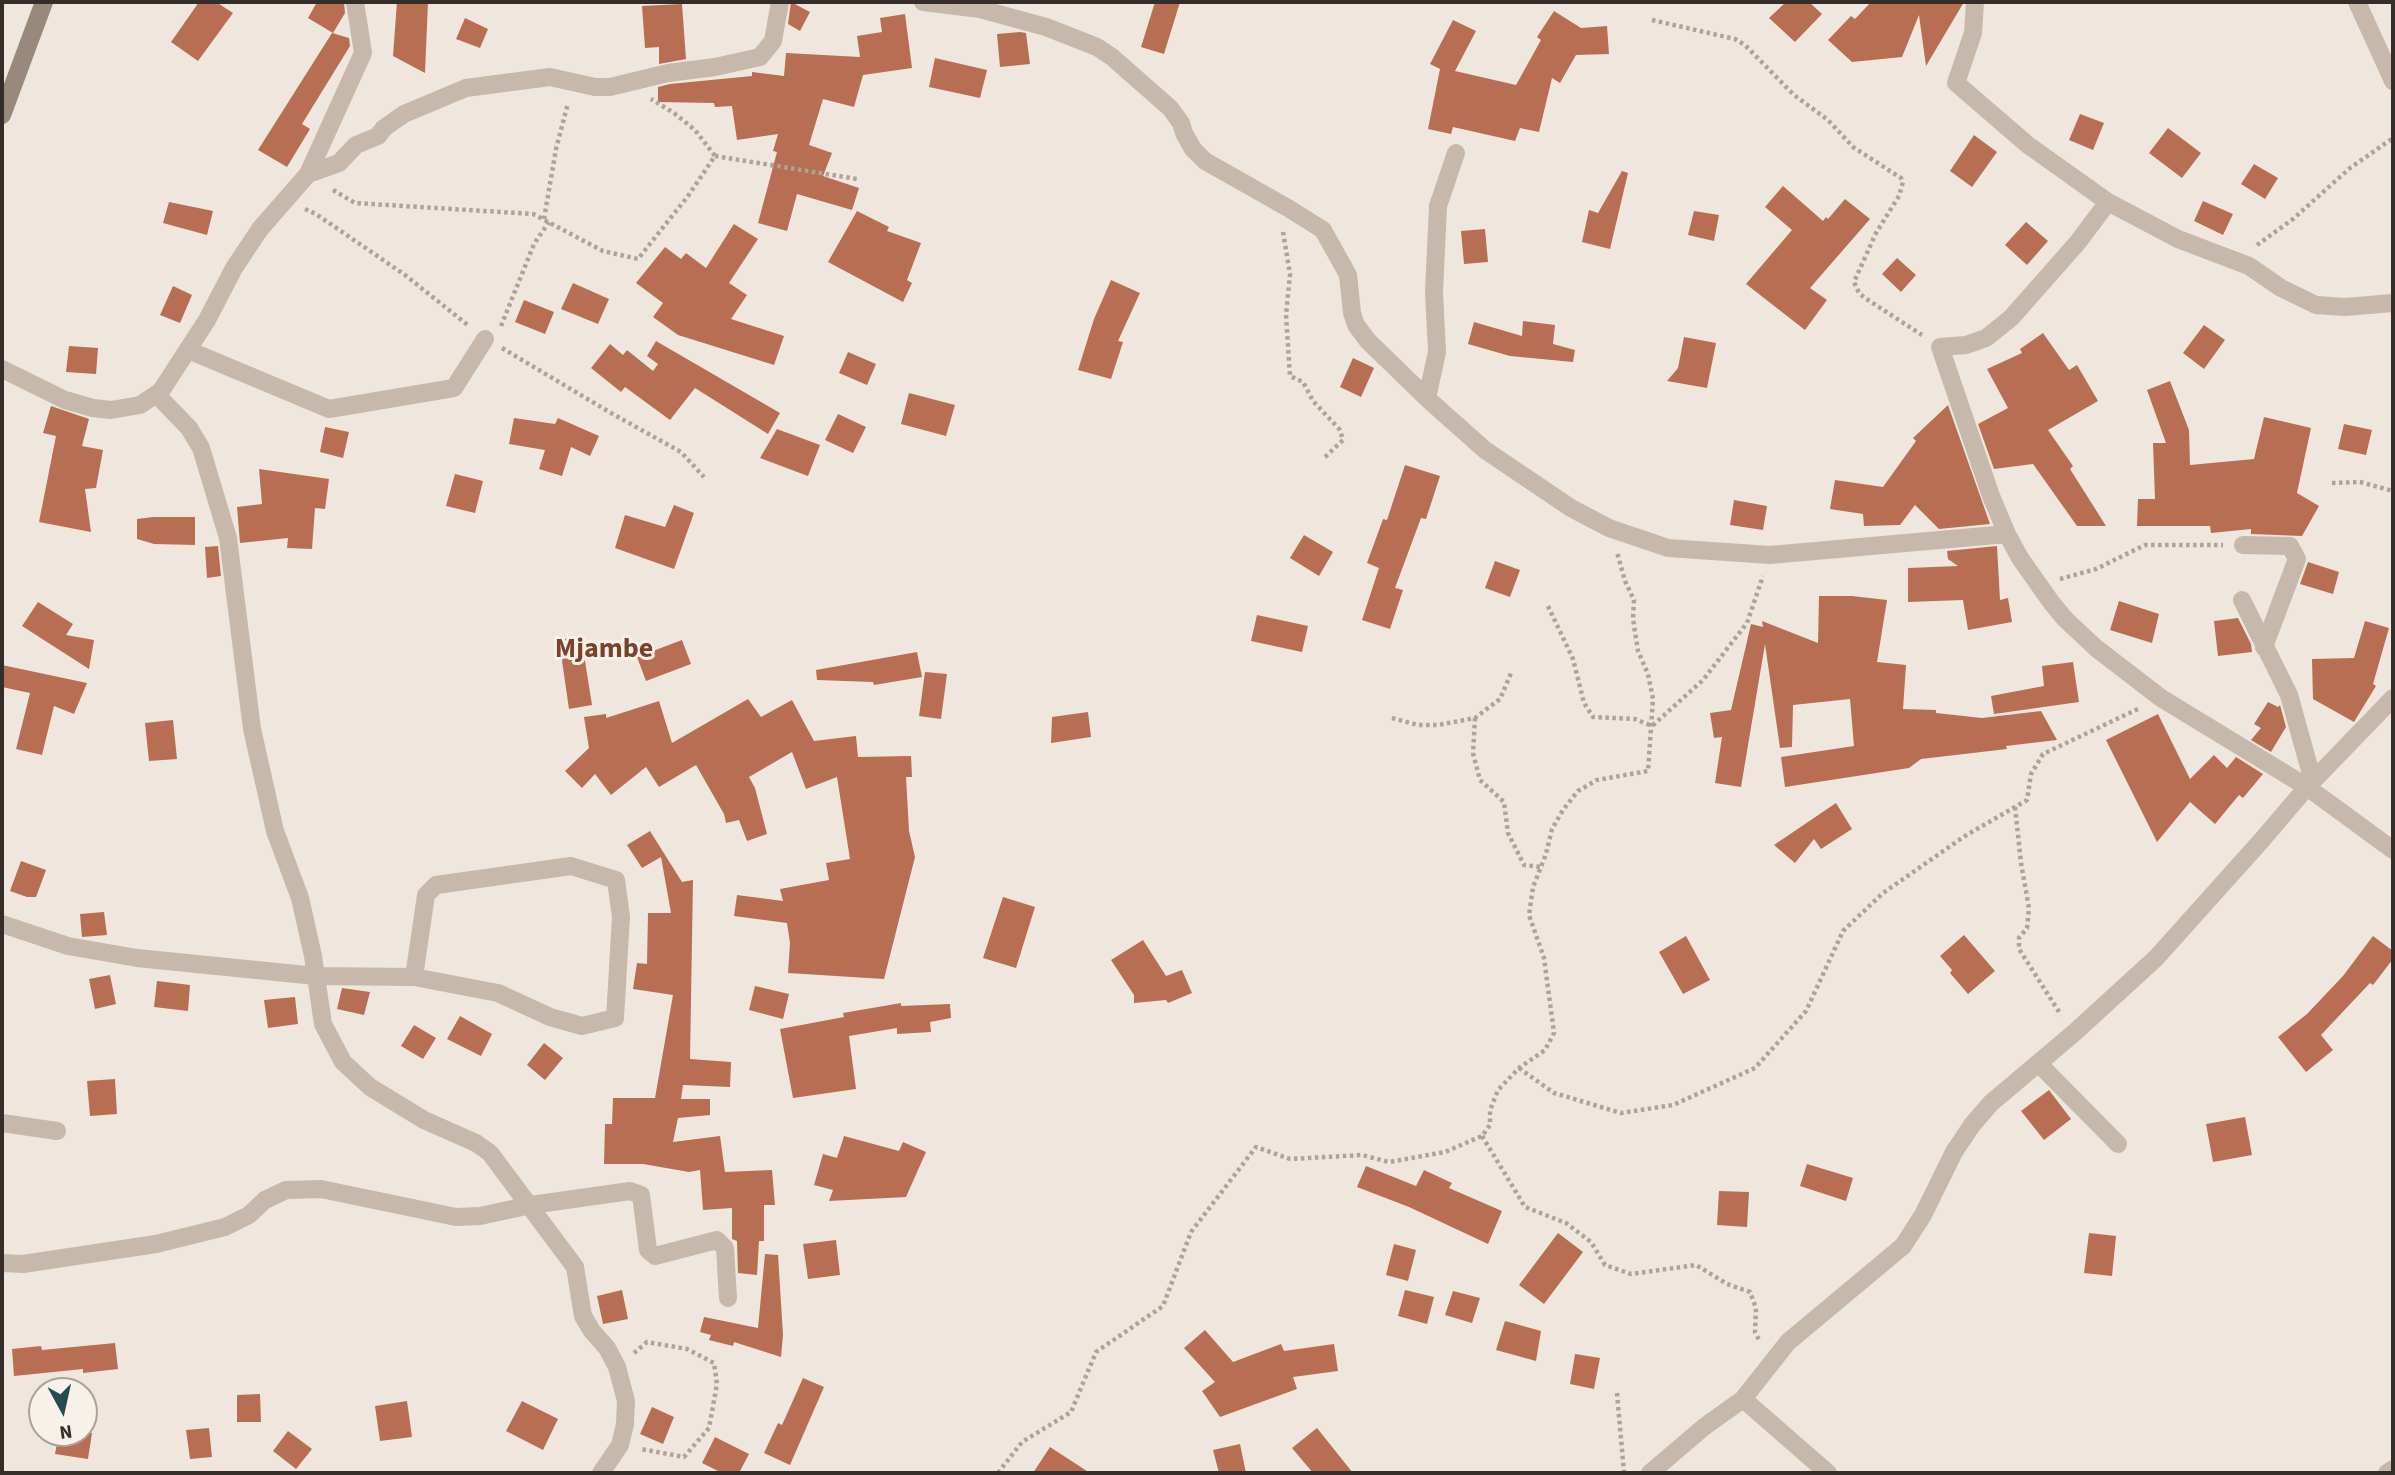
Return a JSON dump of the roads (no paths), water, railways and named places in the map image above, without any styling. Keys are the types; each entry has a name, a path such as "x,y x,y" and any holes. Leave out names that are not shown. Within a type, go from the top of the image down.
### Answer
{"main road":[{"path":"2,115 44,2"}],"street":[{"path":"2,369 65,400 93,408 125,409 140,405 157,395 188,350 234,268 260,229 309,174 363,53 355,2"},
{"path":"309,174 339,163 356,145 378,136 384,128 404,114 466,88 550,77 595,87 610,87 760,57 773,41 780,2"},
{"path":"923,2 980,9 1021,19 1097,47 1112,57 1170,108 1181,123 1193,149 1205,161 1323,230 1348,275 1356,325 1368,341 1427,398 1486,450 1571,508 1609,528 1668,548 1770,555 2007,534"},
{"path":"1975,2 1973,33 1956,83 2028,145 2108,202 2178,239 2237,262 2316,305 2361,307 2393,303"},
{"path":"2357,2 2393,81"},
{"path":"1427,398 1437,352 1434,292 1438,206 1456,153"},
{"path":"2108,202 2078,242 2011,318 1986,338 1966,345 1940,347 1991,496 2007,534 2020,558 2065,619 2096,648 2161,698 2310,784 2393,850"},
{"path":"188,350 329,409 454,388 490,341"},
{"path":"157,395 196,438 228,538 254,740 275,831 300,898 324,1024 343,1062 357,1077 424,1121 484,1147 531,1205 575,1267 583,1316 607,1348 617,1367 626,1401 625,1424 620,1445 601,1473"},
{"path":"2243,545 2290,546 2297,559 2264,648"},
{"path":"2242,600 2289,695 2310,784"},
{"path":"1650,1473 1742,1399 1788,1342 1903,1246 1923,1215 1954,1152 1991,1103 2074,1033 2156,958 2310,784 2393,698"},
{"path":"2,924 68,946 123,956 316,976 414,977 498,993 550,1017 582,1026 615,1018 621,917 616,880 571,866 436,886 425,895 414,977"},
{"path":"2038,1063 2118,1144"},
{"path":"2,1123 57,1131"},
{"path":"2,1263 23,1264 156,1244 202,1233 225,1227 249,1215 265,1200 286,1190 321,1189 456,1217 480,1216 531,1205 630,1191 641,1195 648,1250 655,1256 717,1240 725,1248 728,1298"},
{"path":"1742,1399 1828,1473"},
{"path":"2387,1473 2393,1469"}],"district":[{"name":"Mjambe","path":"604,651"}]}
